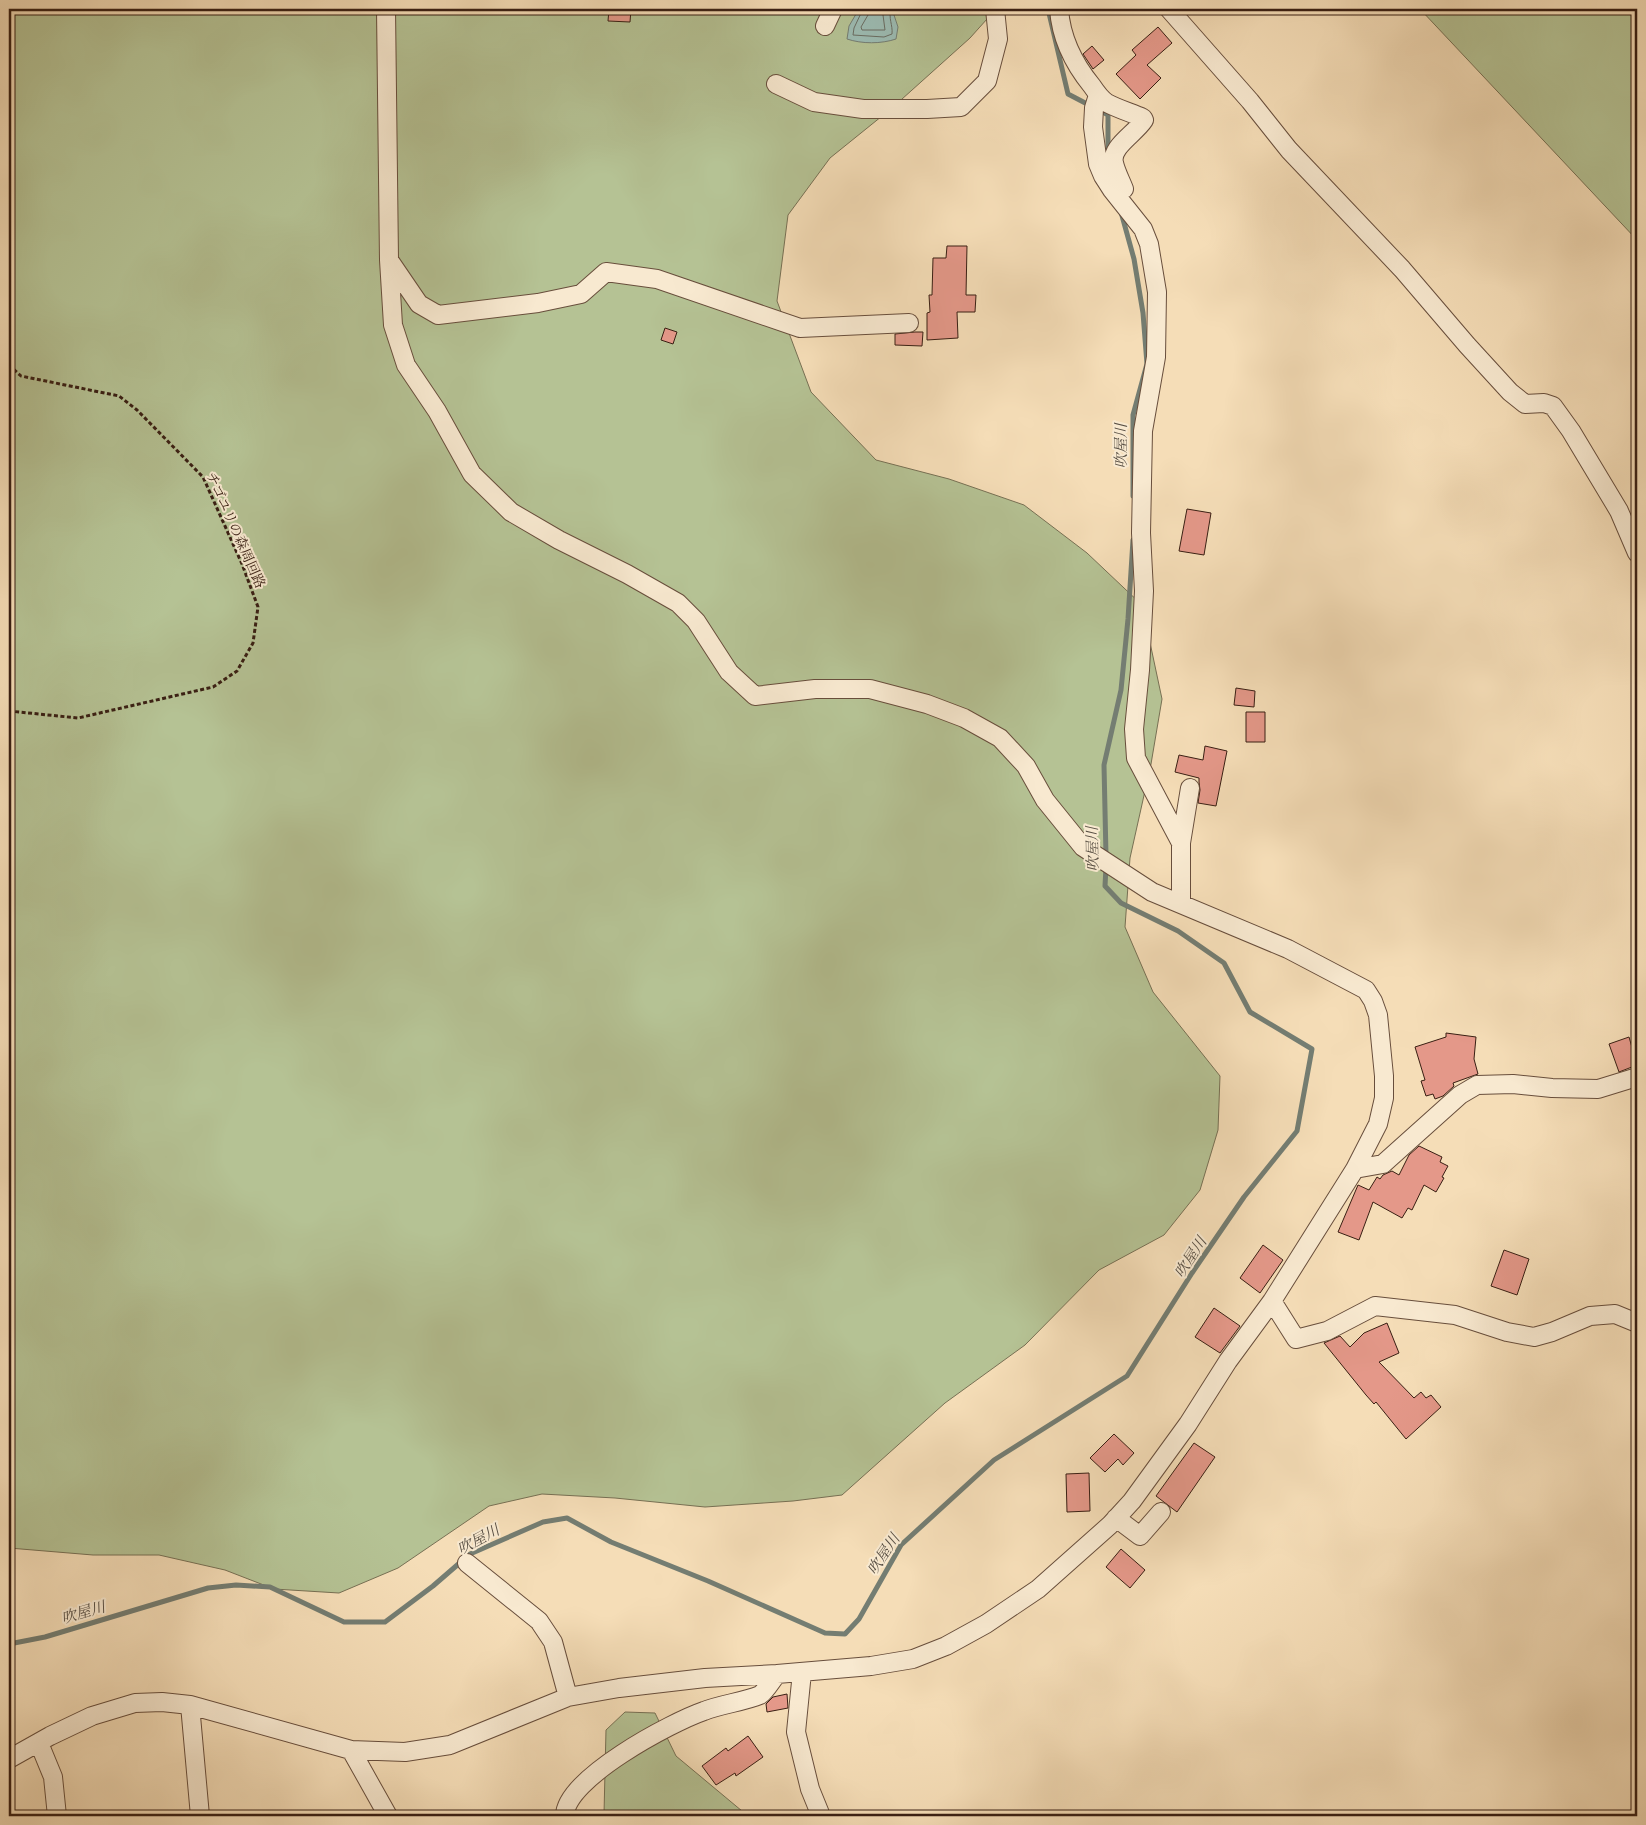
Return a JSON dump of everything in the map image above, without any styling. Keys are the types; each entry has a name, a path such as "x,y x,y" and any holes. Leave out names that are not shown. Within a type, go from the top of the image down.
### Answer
{"street":[{"path":"9,1759 50,1736 92,1716 135,1703 162,1702 190,1705 351,1750 404,1752 450,1745 568,1697 619,1688 696,1679 871,1666 913,1659 946,1646 986,1624 1038,1589 1132,1501 1188,1424 1228,1361 1272,1302 1355,1168 1378,1124 1384,1098 1384,1076 1378,1014 1366,990 1288,948 1152,892 1083,848 1045,800 1026,766 1000,738 964,718 927,704 870,689 815,689 755,696 729,672 696,621 678,604 627,574 559,540 511,512 472,474 437,411 406,365 393,325 388,260 386,9"},
{"path":"825,26 833,9"},
{"path":"776,84 814,102 863,109 961,107 987,80 998,39 995,9"},
{"path":"1059,9 1065,38 1071,54 1079,70 1098,95 1107,103 1144,120 1138,129 1118,146 1114,152 1114,164 1124,189"},
{"path":"1169,9 1250,101 1289,150 1402,269 1510,392 1525,404 1544,403 1553,406 1571,431 1618,511 1637,553"},
{"path":"1098,95 1094,108 1093,127 1098,164 1112,190 1143,229 1149,244 1157,292 1156,357 1143,430 1141,533 1144,591 1140,670 1134,729 1136,758 1181,843"},
{"path":"388,260 418,304 438,315 538,303 580,294 606,272 657,279 800,328 909,324"},
{"path":"1181,903 1181,843 1190,788"},
{"path":"1355,1168 1383,1164 1460,1095 1477,1086 1513,1084 1552,1088 1598,1089 1637,1077"},
{"path":"1272,1302 1296,1339 1327,1331 1375,1306 1455,1315 1507,1332 1534,1337 1552,1332 1590,1316 1615,1314 1637,1323"},
{"path":"1116,1518 1140,1536 1161,1512"},
{"path":"467,1563 539,1621 553,1642 568,1697"},
{"path":"802,1672 796,1732 810,1790 820,1816"},
{"path":"564,1816 566,1806 584,1782 620,1755 650,1736 704,1711 762,1694 777,1674"},
{"path":"190,1705 200,1816"},
{"path":"38,1743 54,1777 57,1816"},
{"path":"351,1750 388,1816"}],"path":[{"name":"チゴユリの森周回路","path":"9,365 21,376 119,396 137,410 203,477 242,564 258,607 253,642 237,671 213,687 78,718 9,711"}],"green space":[{"path":"9,9 996,9 970,38 892,108 830,158 788,215 777,301 811,392 876,460 949,479 1024,505 1087,553 1142,605 1162,699 1151,764 1130,858 1125,927 1153,992 1220,1076 1218,1130 1200,1190 1164,1235 1099,1270 1025,1345 945,1403 842,1495 793,1501 705,1507 615,1498 542,1494 489,1506 398,1568 339,1593 274,1589 225,1570 159,1555 93,1555 9,1548"},
{"path":"1420,9 1637,9 1637,240"},
{"path":"625,1712 655,1713 676,1756 748,1816 606,1816 604,1814 606,1730"}],"water":[{"path":"859,9 896,9 894,15 898,27 896,39 872,43 847,39 849,26"}],"building":[{"path":"609,9 631,9 630,22 608,21"},
{"path":"1158,27 1172,43 1147,65 1161,78 1140,99 1116,74 1136,55 1132,50"},
{"path":"1092,46 1104,60 1093,69 1083,54"},
{"path":"947,246 967,246 966,295 976,295 975,312 957,312 958,338 927,340 927,313 930,312 929,295 932,295 933,258 946,258"},
{"path":"665,328 677,332 673,344 661,340"},
{"path":"923,332 922,346 895,345 895,334"},
{"path":"1187,509 1211,513 1204,555 1179,551"},
{"path":"1236,688 1255,691 1254,707 1234,705"},
{"path":"1246,712 1265,712 1265,742 1246,742"},
{"path":"1205,746 1227,751 1216,806 1198,803 1199,778 1175,772 1179,755 1203,760"},
{"path":"1446,1033 1476,1037 1474,1059 1478,1074 1453,1083 1454,1086 1443,1096 1435,1099 1433,1094 1426,1096 1421,1081 1425,1080 1415,1047 1446,1037"},
{"path":"1629,1037 1637,1065 1619,1072 1609,1044"},
{"path":"1419,1146 1442,1157 1440,1162 1448,1166 1436,1192 1424,1185 1412,1210 1408,1208 1402,1218 1373,1202 1359,1240 1338,1232 1358,1185 1369,1190 1377,1177 1380,1179 1383,1175 1392,1171 1399,1175 1409,1155"},
{"path":"1263,1245 1283,1260 1260,1293 1240,1278"},
{"path":"1504,1250 1529,1259 1517,1295 1491,1286"},
{"path":"1214,1308 1240,1326 1220,1353 1195,1337"},
{"path":"1387,1323 1399,1353 1379,1362 1414,1398 1421,1392 1426,1398 1431,1395 1441,1407 1406,1439 1376,1402 1374,1404 1366,1395 1324,1343 1340,1336 1350,1347 1364,1333"},
{"path":"1114,1434 1134,1453 1123,1465 1118,1459 1105,1472 1090,1458"},
{"path":"1194,1443 1215,1457 1177,1512 1156,1496"},
{"path":"1089,1473 1090,1511 1067,1512 1066,1474"},
{"path":"1121,1549 1145,1570 1130,1588 1106,1567"},
{"path":"787,1694 788,1708 767,1712 766,1704 773,1697"},
{"path":"748,1736 763,1757 736,1776 735,1773 716,1785 702,1766 726,1748 728,1751"}],"waterway":[{"name":"吹屋川","path":"1048,9 1068,94 1091,106"},
{"name":"吹屋川","path":"1098,109 1108,115 1108,155"},
{"name":"吹屋川","path":"1121,212 1134,259 1143,313 1147,364 1133,415 1133,496"},
{"name":"吹屋川","path":"1106,856 1104,765 1121,690 1133,540"},
{"name":"吹屋川","path":"9,1644 45,1637 208,1588 236,1585 270,1587 344,1622 385,1622 433,1586 470,1554 543,1522 567,1518 611,1542 708,1581 825,1633 845,1634 859,1619 901,1545 994,1460 1127,1376 1192,1273 1244,1197 1297,1131 1312,1049 1250,1012 1224,963 1178,931 1121,903 1105,886 1106,867"}]}
